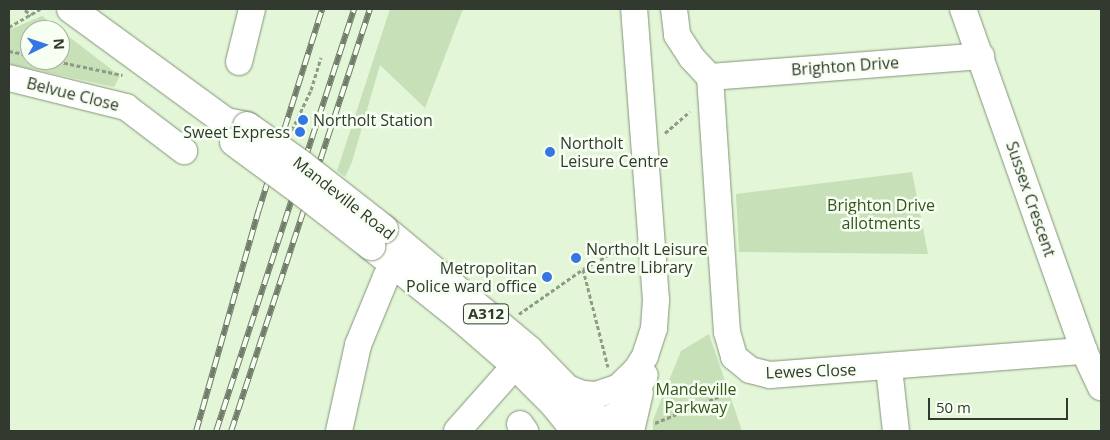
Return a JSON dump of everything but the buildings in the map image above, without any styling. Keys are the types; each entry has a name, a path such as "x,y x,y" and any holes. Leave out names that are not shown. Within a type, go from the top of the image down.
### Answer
{"main road":[{"name":"Mandeville Road","path":"72,9 235,130 302,165 377,238 500,326 522,358 597,425"},
{"name":"Mandeville Road","path":"377,238 393,266 462,319 567,388 597,425"}],"street":[{"path":"239,62 252,9"},
{"path":"597,425 610,420 624,409 640,386 645,375 656,314 634,9"},
{"path":"674,9 676,35 711,84"},
{"name":"Sussex Crescent","path":"963,9 1084,351 1101,387"},
{"name":"Brighton Drive","path":"711,84 981,56"},
{"name":"Belvue Close","path":"9,78 126,107 184,151"},
{"name":"Lewes Close","path":"711,84 727,332 734,357 750,370 770,375 889,368 1084,351"},
{"path":"339,431 358,344 386,277 393,266"},
{"path":"597,425 603,400 638,369 650,341"},
{"path":"456,431 522,358"},
{"path":"889,368 896,431"},
{"path":"567,388 589,395 616,389"}],"path":[{"path":"9,27 40,9"},
{"path":"24,10 31,15"},
{"path":"290,136 311,90 321,58"},
{"path":"70,64 127,77"},
{"path":"662,136 711,84"},
{"path":"500,326 583,268 650,233"},
{"path":"583,268 616,389"},
{"path":"597,425 645,427 770,375"}],"green space":[{"path":"390,9 463,9 425,108 380,65 352,162 345,177 337,171"},
{"path":"42,16 47,20 33,20"},
{"path":"20,25 20,66 9,64 9,30"},
{"path":"70,38 120,76 114,87 36,70 70,70"},
{"name":"Brighton Drive allotments","path":"912,172 928,254 739,252 736,194"},
{"name":"Mandeville Parkway","path":"709,334 742,431 653,431 653,420 681,351"}],"railway":[{"path":"196,431 258,212 322,9"},
{"path":"216,431 354,9"},
{"path":"231,431 370,9"}],"place":[{"name":"Northolt Station","path":"303,120"},
{"name":"Sweet Express","path":"300,132"},
{"name":"Northolt Leisure Centre","path":"550,152"},
{"name":"Northolt Leisure Centre Library","path":"576,258"},
{"name":"Metropolitan Police ward office","path":"547,277"}]}
